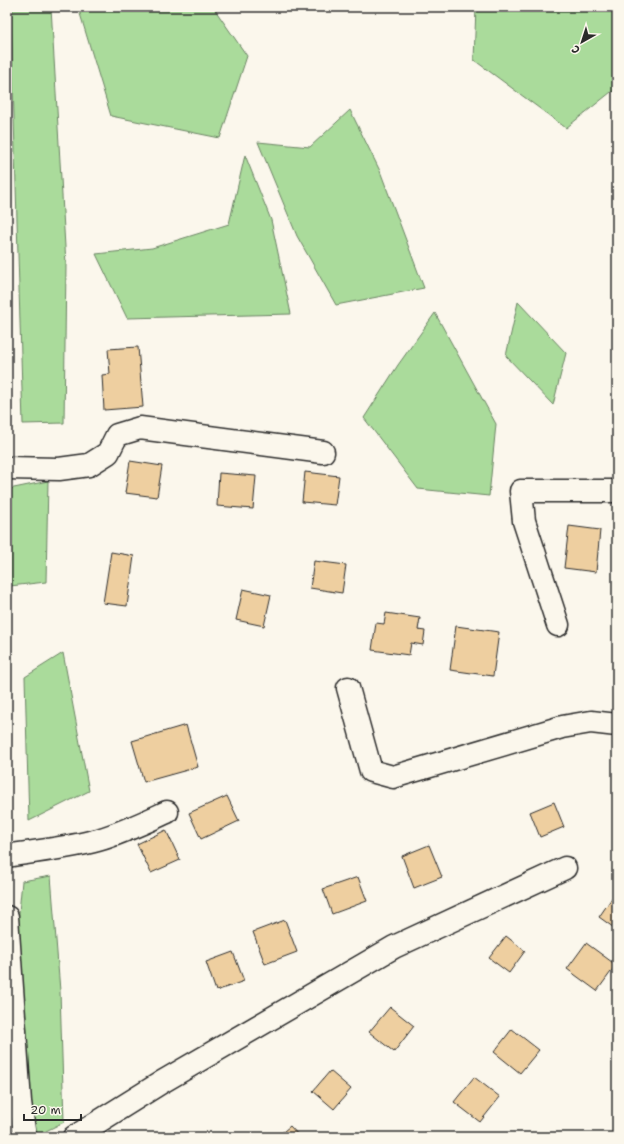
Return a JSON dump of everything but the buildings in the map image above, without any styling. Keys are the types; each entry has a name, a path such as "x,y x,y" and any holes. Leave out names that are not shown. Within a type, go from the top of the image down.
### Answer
{"street":[{"path":"7,468 59,469 89,465 108,453 117,435 140,428 322,452"},
{"path":"558,624 524,521 521,491 617,491"},
{"path":"348,688 372,771 393,777 562,727 591,722 617,725"},
{"path":"7,856 66,847 99,840 127,830 167,812"},
{"path":"74,1137 162,1082 394,948 565,868"},
{"path":"7,917 13,1092 24,1137"}],"green space":[{"path":"13,7 51,7 66,264 64,423 23,424 11,15"},
{"path":"78,7 213,7 247,56 220,138 111,116"},
{"path":"476,7 617,7 617,90 611,92 566,128 474,60"},
{"path":"350,110 380,171 424,288 336,305 297,236 258,142 310,147"},
{"path":"245,155 271,220 291,314 127,318 96,254 152,248 229,224"},
{"path":"518,302 566,353 553,405 506,356"},
{"path":"435,313 496,424 489,496 418,489 364,418 398,365"},
{"path":"48,481 46,582 10,586 9,489"},
{"path":"63,653 89,791 29,821 25,677"},
{"path":"51,876 60,991 64,1122 34,1137 16,944 22,881"}]}
